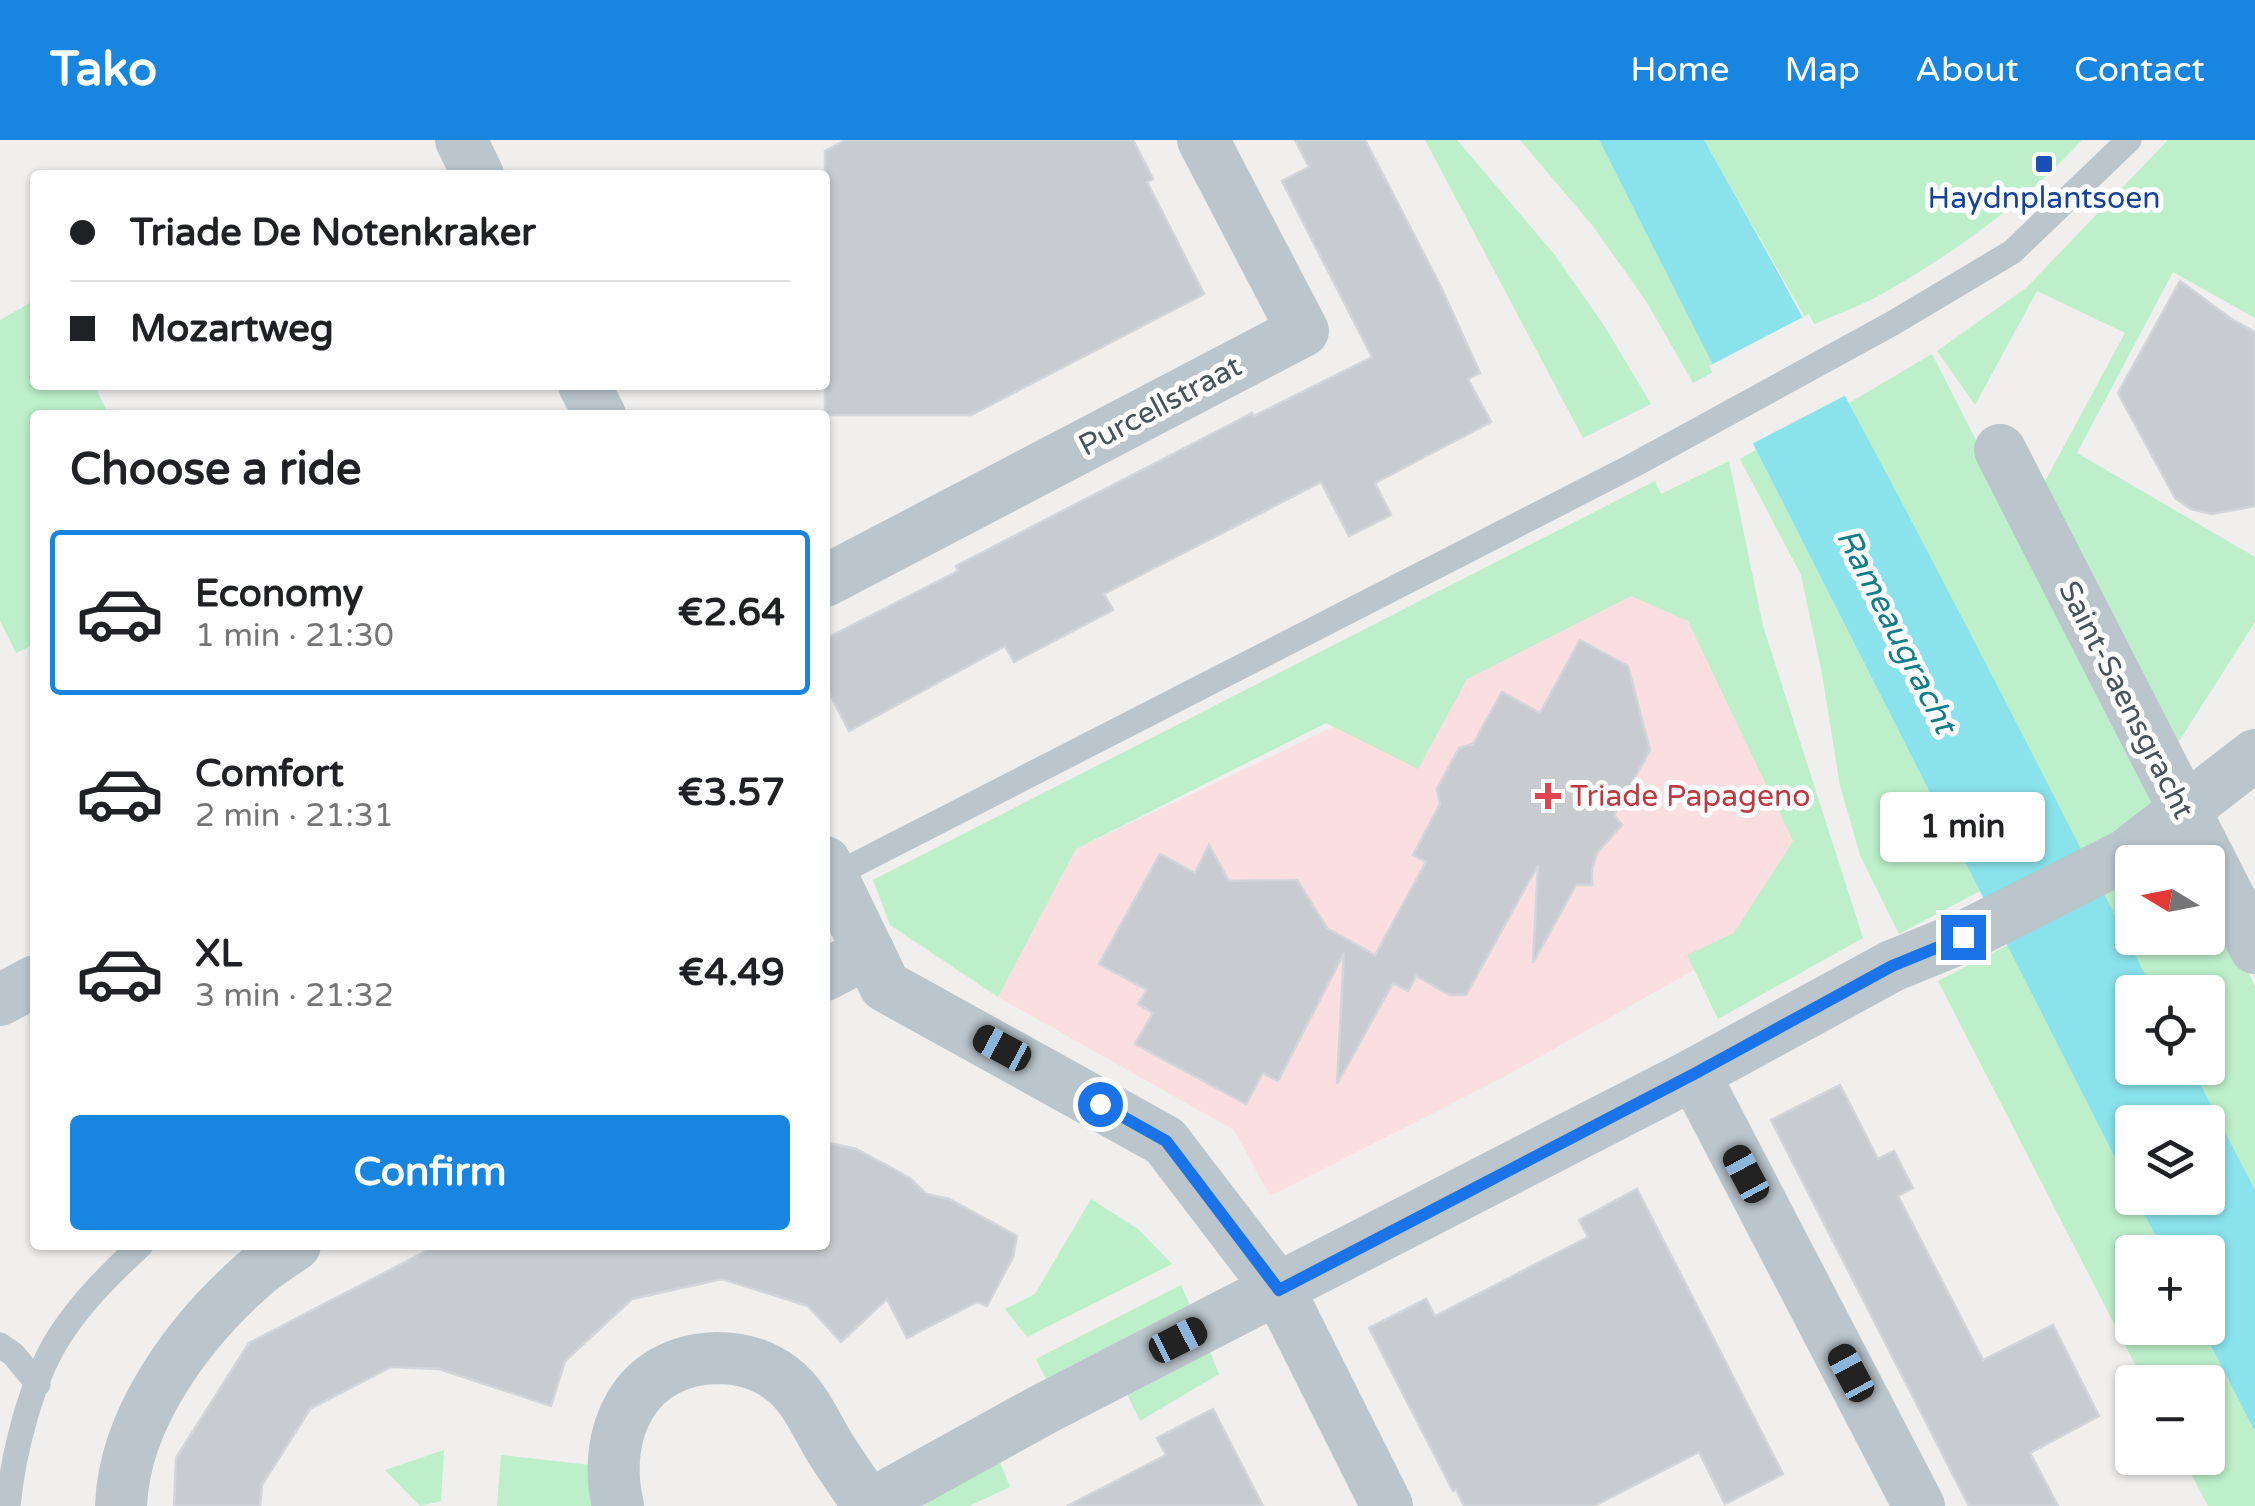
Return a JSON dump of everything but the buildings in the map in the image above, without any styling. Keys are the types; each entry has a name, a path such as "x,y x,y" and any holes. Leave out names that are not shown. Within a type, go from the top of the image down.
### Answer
{"street":[{"path":"461,140 476,170"},
{"name":"Purcellstraat","path":"830,578 1303,331 1204,140"},
{"name":"Saint-Saensgracht","path":"2000,450 2255,948"},
{"path":"618,1506 613,1482 614,1448 624,1416 638,1391 666,1369 699,1358 735,1358 784,1380 869,1506 1042,1410 1694,1074 1892,966 1963,937 2126,855 2255,755"},
{"path":"830,882 847,963 1166,1141 1279,1290 1387,1506"},
{"path":"0,1000 30,984"},
{"path":"1694,1074 1919,1506"},
{"path":"121,1506 136,1436 170,1370 251,1276 287,1250"}],"lane":[{"path":"830,872 1632,466 1893,323 2012,252 2128,140"},
{"path":"8,1506 18,1444 58,1339 100,1283 136,1250"},
{"path":"0,1346 38,1384"}],"shaded area":[{"path":"1628,587 1693,618 1805,847 1735,947 1502,1078 1270,1196 1234,1130 998,997 1076,849"}],"green space":[{"path":"1425,140 1457,140 1554,254 1605,327 1651,404 1583,438"},
{"path":"1520,140 1599,140 1717,370 1693,383 1646,301 1592,225"},
{"path":"1704,140 2082,140 2017,202 1944,256 1874,298 1810,326"},
{"path":"2168,140 2255,140 2255,318 2173,272 2077,453 2255,557 2255,622 2174,749 2036,498 2125,333 2037,291 1975,405 1937,351 2026,288"},
{"path":"30,303 30,390 96,390 106,410 30,410 30,646 16,653 0,621 0,320"},
{"path":"1932,354 2182,845 2115,845 2115,918 1849,403"},
{"path":"1756,450 1980,891 1899,934 1860,855 1840,786 1801,575 1740,459"},
{"path":"1729,461 1763,626 1863,938 1718,1019 1687,955 1734,933 1793,841 1688,621 1631,596 1467,679 1418,769 1326,723 1076,849 998,997 890,925 873,880 1655,481 1661,494"},
{"path":"2225,929 2255,986 2255,1190 2225,1132 2225,1105 2211,1105 2201,1085 2225,1085 2225,975 2144,975 2134,955 2225,955"},
{"path":"2008,945 2115,1157 2115,1215 2145,1215 2155,1235 2115,1235 2115,1326 1938,981"},
{"path":"1091,1199 1138,1229 1172,1264 1027,1337 1005,1309 1035,1294"},
{"path":"1181,1285 1192,1310 1046,1379 1036,1359"},
{"path":"2125,1345 2211,1345 2221,1365 2135,1365"},
{"path":"1208,1347 1219,1374 1140,1421 1127,1394"},
{"path":"2225,1373 2255,1432 2255,1506 2208,1506 2192,1475 2225,1475"},
{"path":"444,1450 441,1501 420,1506 385,1470"},
{"path":"501,1455 591,1465 598,1506 497,1506"},
{"path":"1000,1462 1010,1487 969,1506 926,1506 920,1494"}],"water":[{"name":"Rameaugracht","path":"1599,140 1704,140 1878,457 2115,916 2115,955 2135,955 2145,975 2115,975 2115,1085 2201,1085 2211,1105 2115,1105 2115,1157"},
{"path":"2225,1132 2255,1190 2255,1432 2225,1373 2225,1365 2221,1365 2211,1345 2225,1345 2225,1235 2155,1235 2145,1215 2225,1215"}],"pier":[{"path":"1809,314 1850,393 1748,446 1709,366"}],"place":[{"name":"Haydnplantsoen","path":"2044,164"},
{"name":"Triade Papageno","path":"1548,796"}],"route":[{"path":"1100,1104 1166,1141 1279,1290 1892,966 1963,937"}]}
